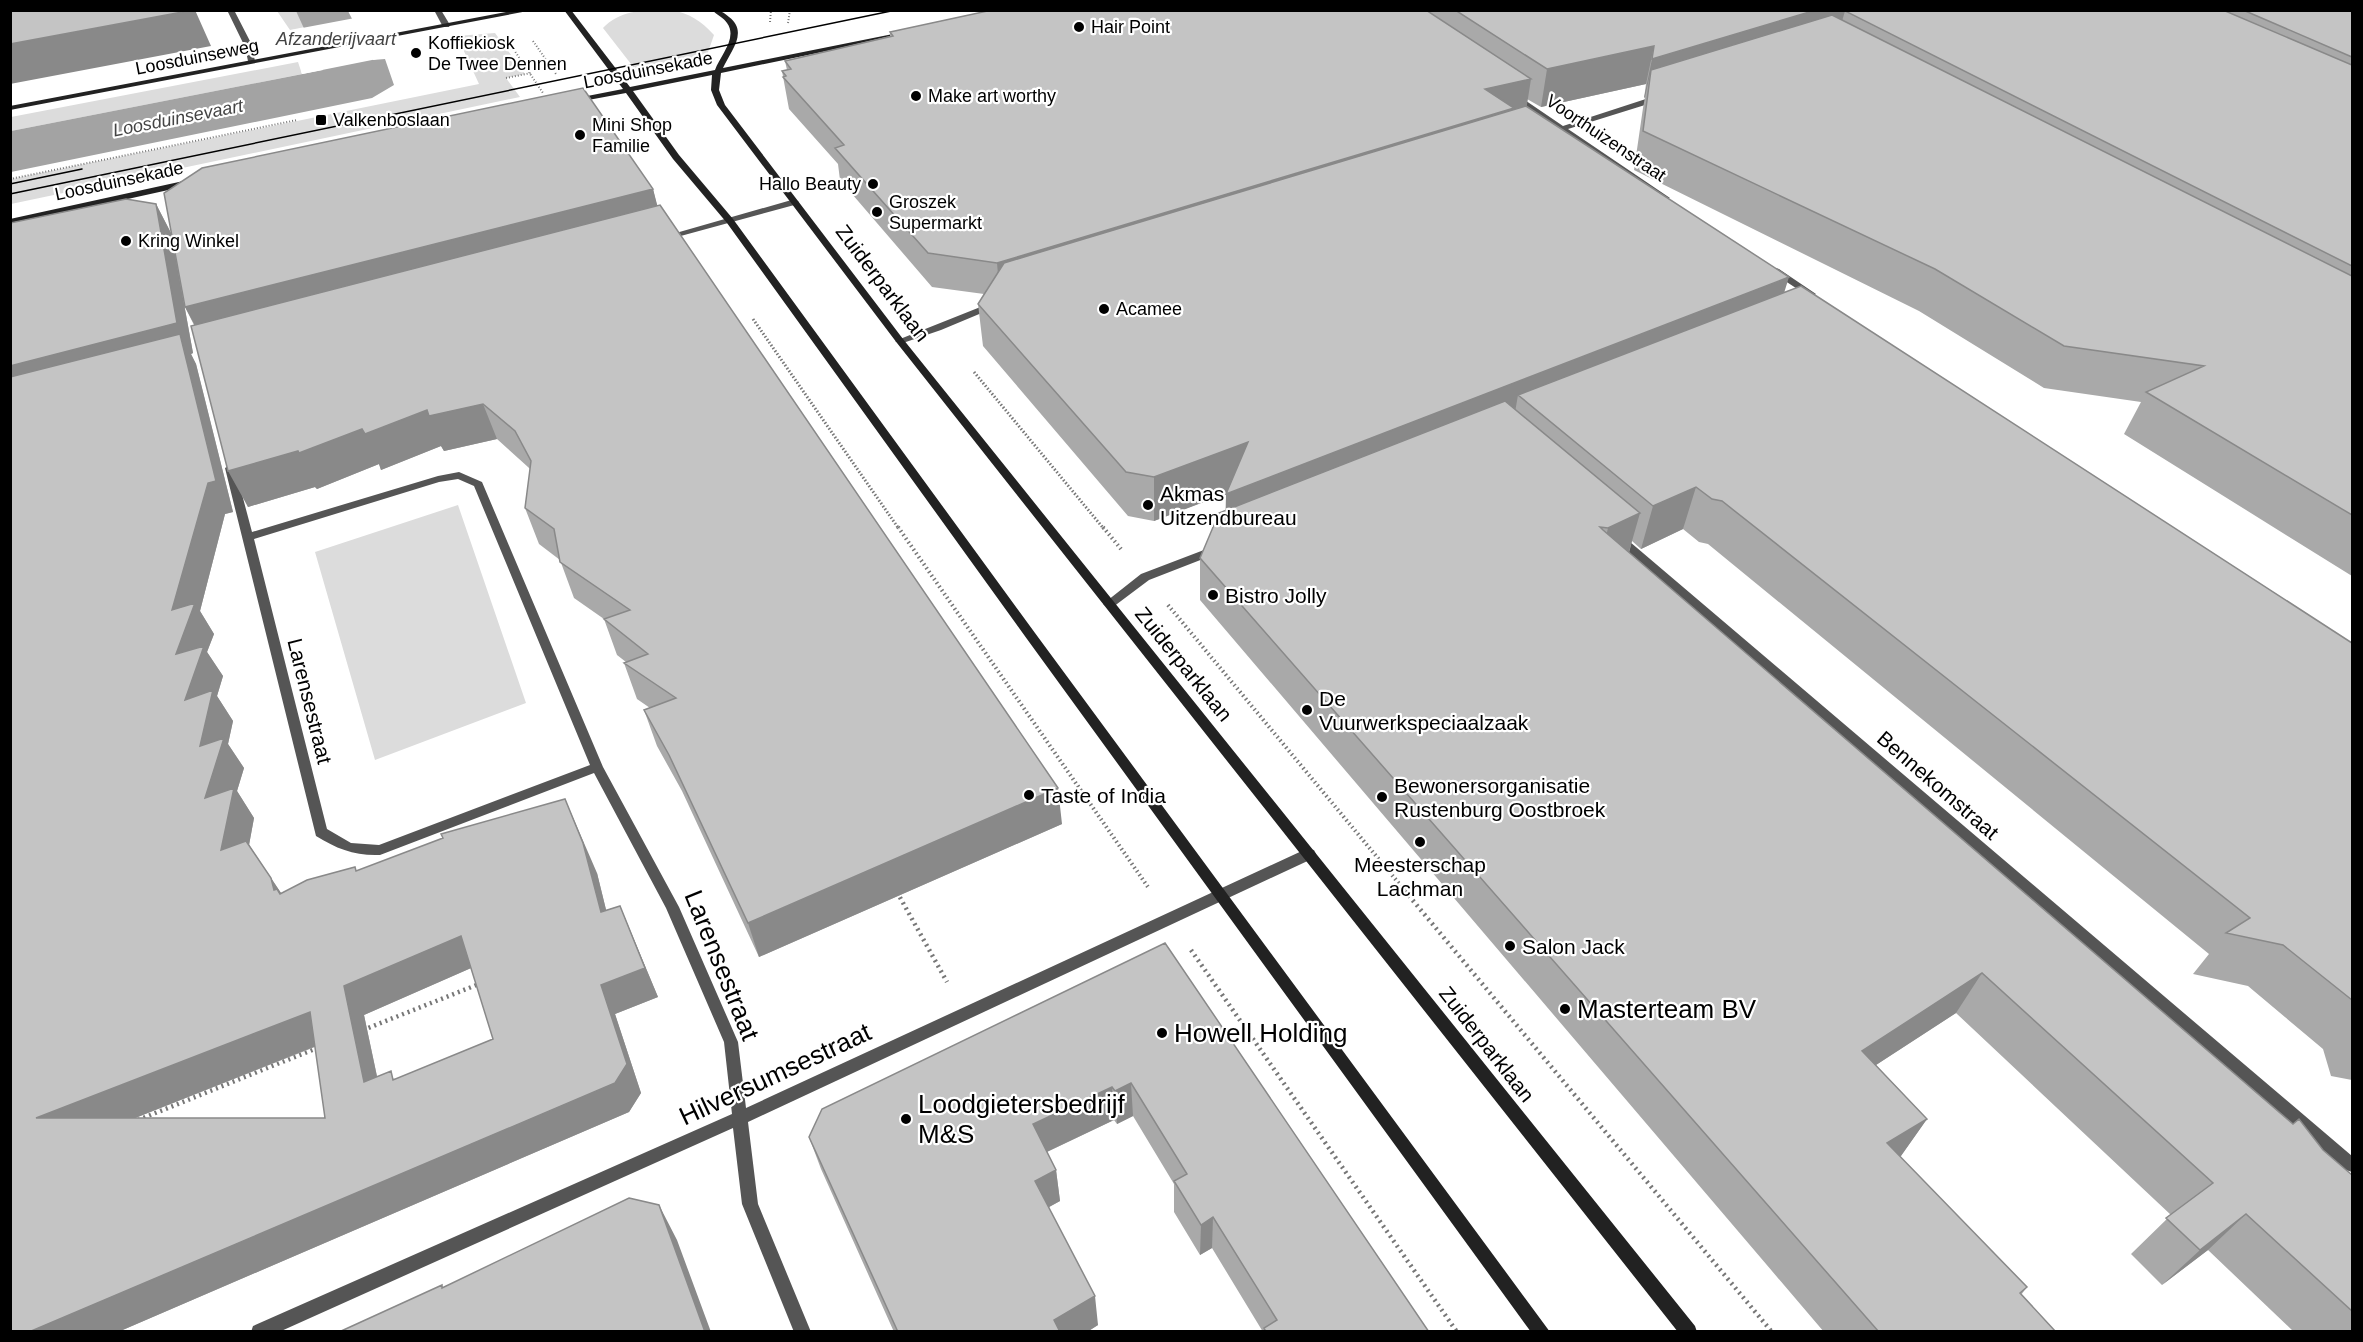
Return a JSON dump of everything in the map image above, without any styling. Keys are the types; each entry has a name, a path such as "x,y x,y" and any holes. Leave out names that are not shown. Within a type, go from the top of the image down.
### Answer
{"main road":[{"name":"Loosduinseweg","path":"10,108 381,36 530,10"},
{"path":"567,10 676,157 730,220 1542,1332"},
{"path":"714,73 735,39 732,24 715,10"},
{"name":"Loosduinsekade","path":"551,105 916,30"},
{"name":"Zuiderparklaan","path":"714,73 715,96 900,341 1689,1332"},
{"name":"Loosduinsekade","path":"10,222 170,192 192,182"}],"street":[{"path":"230,10 249,47 252,61"},
{"path":"437,10 446,25"},
{"name":"Voorthuizenstraat","path":"1502,89 1680,207"},
{"path":"1551,132 1664,97"},
{"path":"658,239 795,202"},
{"path":"1769,266 1818,299"},
{"path":"900,341 997,303"},
{"name":"Larensestraat","path":"228,457 321,832 360,852 380,850 597,767"},
{"name":"Larensestraat","path":"248,537 438,479 459,476 478,484 597,767 672,907 731,1042 738,1119 750,1204 803,1332"},
{"name":"Bennekomstraat","path":"1607,528 2352,1165"},
{"path":"1109,604 1145,578 1222,546"},
{"name":"Hilversumsestraat","path":"259,1332 738,1119 1310,854"}],"path":[{"path":"506,15 522,25 577,101"},
{"path":"490,17 551,105"},
{"path":"506,78 531,73"},
{"path":"10,179 297,120"},
{"path":"752,317 1456,1332"},
{"name":"Zuiderparklaan","path":"938,328 1772,1332"},
{"path":"896,891 965,1014"},
{"path":"361,1031 483,982"},
{"path":"127,1124 327,1044"}],"shaded area":[{"path":"670,10 695,18 714,35 707,55 638,73 603,28 626,14"},
{"path":"277,11 296,11 305,27 290,30"},
{"path":"495,33 525,74 506,78 520,97 11,204 11,179 479,84 457,36"},
{"path":"298,62 302,74 11,131 11,117"},
{"path":"458,505 526,703 375,760 315,552"}],"water":[{"name":"Loosduinsevaart","path":"296,11 348,11 373,60 385,59 394,85 372,98 11,172 11,131 323,70"}],"pier":[{"name":"Afzanderijvaart","path":"355,18 375,57 387,57 302,74 301,71 320,67 302,28"}],"building":[{"path":"10,10 193,10 10,44"},
{"path":"992,10 1426,10 1531,79 1485,89 1514,108 997,263 928,253 835,148 844,145 783,77 786,76 782,71 791,69 785,61 893,36 890,32"},
{"path":"1455,10 1816,10 1652,59 1654,46 1547,69"},
{"path":"2223,10 2352,65 2352,266 1845,11"},
{"path":"2243,10 2352,10 2352,57"},
{"path":"1832,15 2352,276 2352,515 2146,392 2204,366 2064,346 1935,269 1643,131 1651,70"},
{"path":"583,88 653,189 185,307 164,193 202,168"},
{"path":"1526,106 1789,277 1226,494 1248,442 1154,477 1126,472 978,304 1004,263"},
{"path":"126,199 156,204 177,323 10,366 10,223"},
{"path":"660,205 1058,788 748,923 669,755 644,710 676,698 624,663 648,654 604,619 630,610 560,562 554,529 525,508 531,461 515,431 483,404 429,416 427,410 365,434 362,429 299,453 298,451 228,471 191,326"},
{"path":"1801,286 2352,643 2352,1000 2283,945 2226,933 2250,918 1722,501 1712,499 1696,487 1653,506 1518,395"},
{"path":"180,334 216,481 208,483 172,610 195,603 176,654 204,646 185,700 213,690 200,746 224,738 205,798 234,788 221,850 246,841 271,878 274,890 277,889 280,894 307,880 355,867 356,871 443,838 441,834 565,799 583,843 601,912 620,906 645,968 601,985 627,1064 615,1083 29,1332 10,1332 10,377","holes":["461,936 493,1039 393,1080 391,1071 364,1082 344,986","310,1012 325,1118 36,1118"]},
{"path":"1505,401 1640,513 1608,528 1600,527 1603,530 2293,1124 2299,1119 2323,1150 2352,1175 2352,1311 2246,1214 2200,1250 2166,1218 2213,1183 1982,973 1862,1051 1927,1119 1887,1143 2027,1287 2020,1293 2056,1332 1879,1332 1200,558 1219,513"},
{"path":"1165,943 1429,1332 1266,1332 1264,1328 1277,1320 1213,1217 1201,1225 1174,1181 1187,1174 1131,1083 1115,1091 1112,1087 1033,1124 1056,1170 1035,1181 1095,1296 1054,1320 1060,1332 898,1332 809,1137 822,1109"},
{"path":"629,1198 659,1205 705,1332 339,1332 442,1285 442,1288"}],"tram line":[{"path":"10,194 896,10"},
{"path":"10,184 82,169"}],"place":[{"name":"Hair Point","path":"1079,27"},
{"name":"Koffiekiosk De Twee Dennen","path":"416,53"},
{"name":"Make art worthy","path":"916,96"},
{"name":"Valkenboslaan","path":"321,120"},
{"name":"Mini Shop Familie","path":"580,135"},
{"name":"Hallo Beauty","path":"873,184"},
{"name":"Groszek Supermarkt","path":"877,212"},
{"name":"Kring Winkel","path":"126,241"},
{"name":"Acamee","path":"1104,309"},
{"name":"Akmas Uitzendbureau","path":"1148,505"},
{"name":"Bistro Jolly","path":"1213,595"},
{"name":"De Vuurwerkspeciaalzaak","path":"1307,710"},
{"name":"Taste of India","path":"1029,795"},
{"name":"Bewonersorganisatie Rustenburg Oostbroek","path":"1382,797"},
{"name":"Meesterschap Lachman","path":"1420,842"},
{"name":"Salon Jack","path":"1510,946"},
{"name":"Masterteam BV","path":"1565,1009"},
{"name":"Howell Holding","path":"1162,1033"},
{"name":"Loodgietersbedrijf M&S","path":"906,1119"}]}
